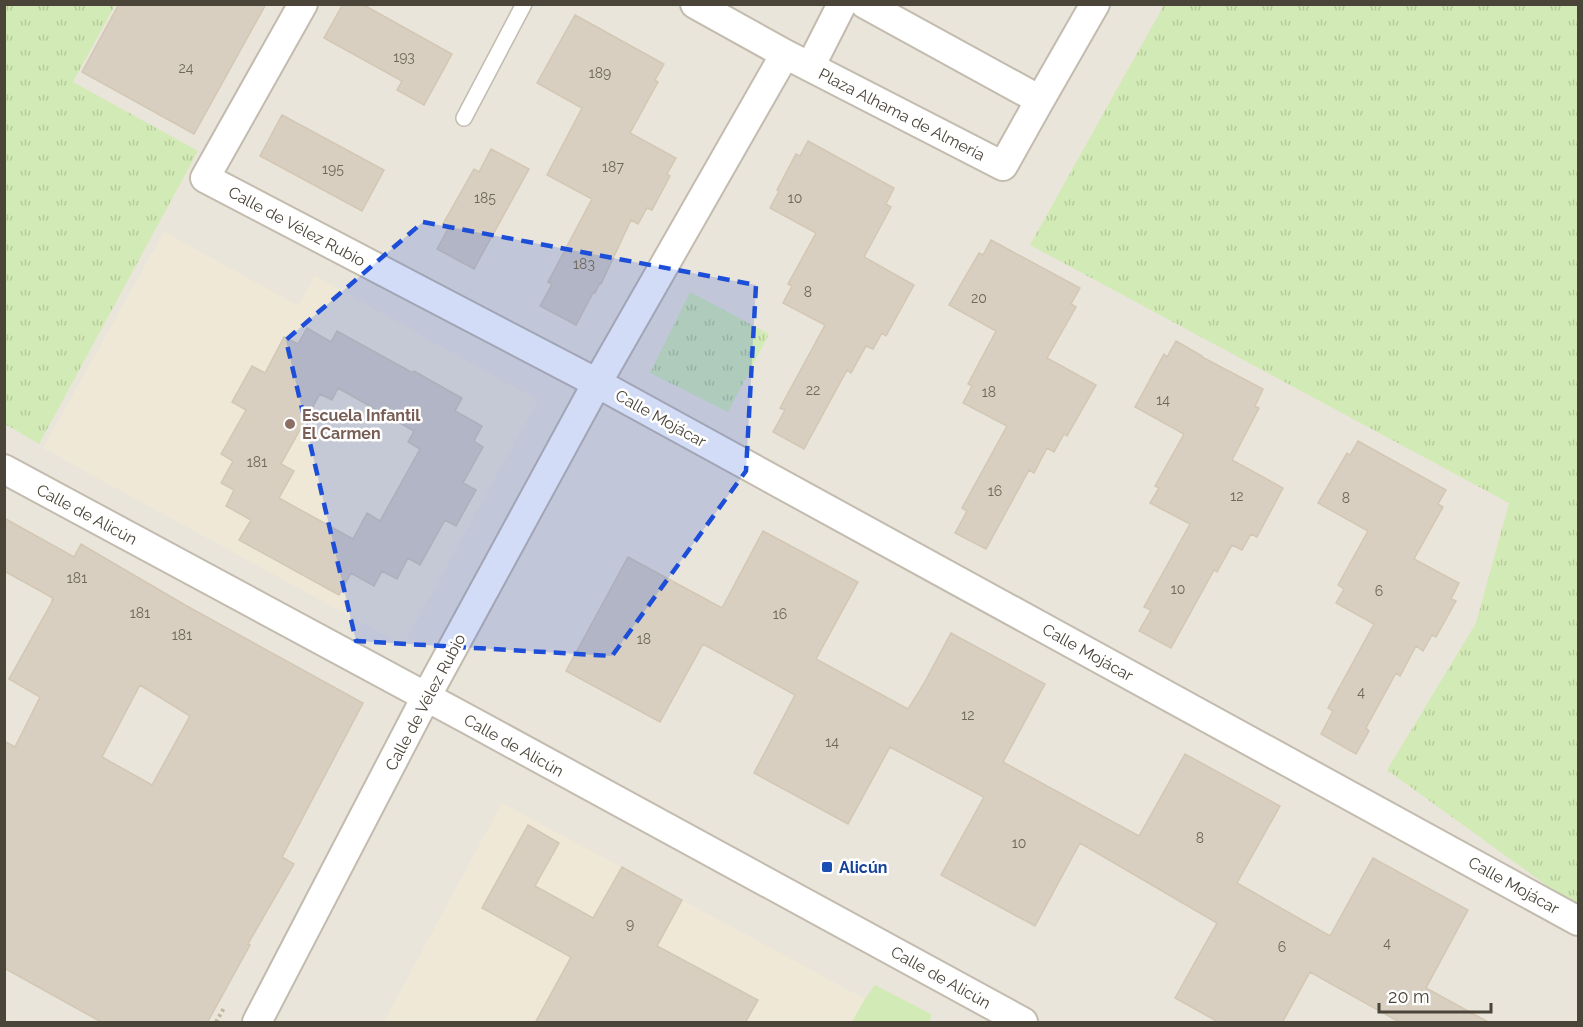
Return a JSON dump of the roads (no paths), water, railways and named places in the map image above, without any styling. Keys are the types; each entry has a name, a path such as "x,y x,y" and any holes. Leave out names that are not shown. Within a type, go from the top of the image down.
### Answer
{"street":[{"name":"Calle de Vélez Rubio","path":"303,4 206,178 597,383"},
{"path":"695,4 810,67"},
{"name":"Plaza Alhama de Almería","path":"842,4 810,67 1003,166 1040,100"},
{"path":"865,4 1040,100 1095,4"},
{"name":"Calle de Vélez Rubio","path":"257,1023 426,697 597,383 785,54"},
{"name":"Calle Mojácar","path":"597,383 1578,921"},
{"name":"Calle de Alicún","path":"4,469 1023,1023"}],"lane":[{"path":"464,118 524,4"}],"place":[{"name":"Escuela Infantil El Carmen","path":"290,424"},
{"name":"Alicún","path":"827,867"}]}
